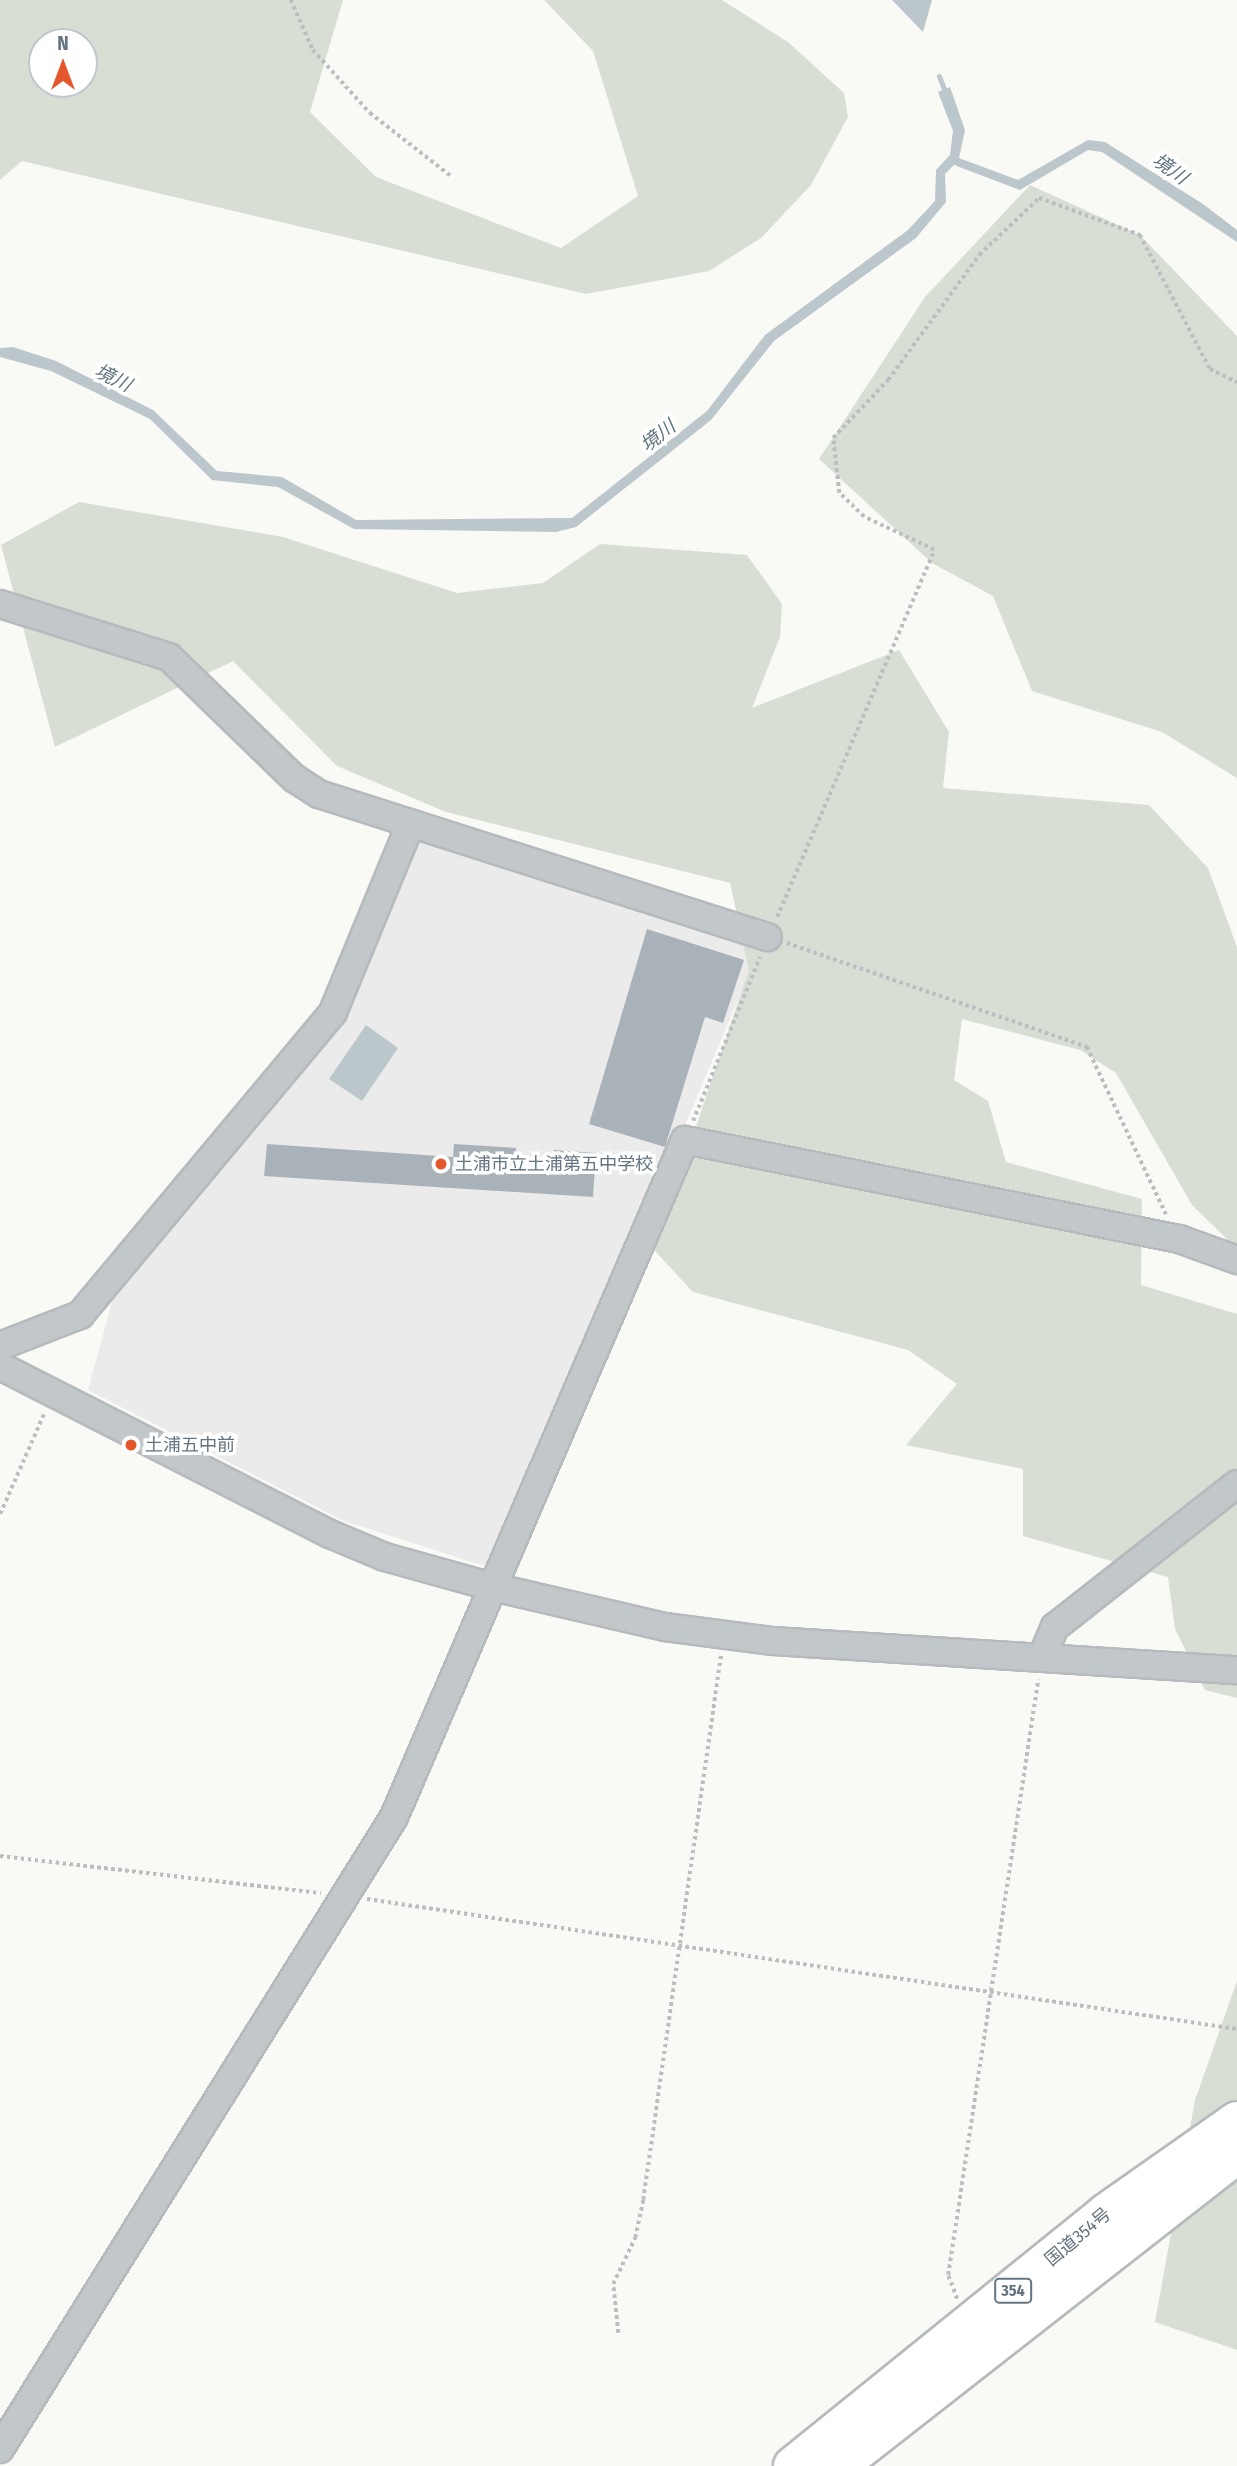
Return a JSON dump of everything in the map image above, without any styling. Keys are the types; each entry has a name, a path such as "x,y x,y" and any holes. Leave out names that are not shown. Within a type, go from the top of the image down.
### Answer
{"highway":[{"name":"国道354号","path":"793,2466 978,2320 1106,2213 1237,2121"},
{"name":"国道354号","path":"838,2466 1237,2154"}],"street":[{"path":"0,604 169,657 294,778 319,794 768,937"},
{"path":"0,1346 80,1315 333,1012 411,823"},
{"path":"0,2449 350,1896 394,1817 685,1140 1179,1239 1229,1254"},
{"path":"0,1366 330,1534 385,1558 493,1587 724,1635 1237,1670"},
{"path":"1042,1657 1055,1627 1237,1484"}],"path":[{"path":"291,0 313,50 370,113 451,176"},
{"path":"685,1140 768,937 934,550 864,517 839,493 833,438 888,380 979,255 1039,198 1140,235 1210,369 1237,382"},
{"path":"768,937 1087,1047 1179,1239"},
{"path":"0,1514 53,1392"},
{"path":"618,2333 613,2284 635,2238 643,2200 724,1635"},
{"path":"978,2320 950,2291 948,2275 1042,1657"},
{"path":"0,1856 350,1896 678,1950 1237,2029"}],"shaded area":[{"path":"0,0 343,0 310,112 376,177 561,248 638,196 593,51 544,0 722,0 788,42 844,93 848,117 811,185 761,238 709,271 586,294 22,161 0,180"},
{"path":"892,0 932,0 923,32"},
{"path":"950,87 965,130 959,158 1018,180 1088,140 1105,142 1203,204 1237,230 1237,242 1102,152 1088,150 1020,190 954,165 945,174 946,202 916,238 774,341 711,420 576,527 556,532 354,529 278,487 212,480 150,419 51,371 0,357 0,348 13,347 56,361 153,410 217,471 282,477 356,520 572,518 707,411 765,335 908,230 935,201 936,170 950,155 953,131 938,92"},
{"path":"1030,185 1140,235 1237,336 1237,778 1162,732 1032,691 993,596 932,563 819,459 925,297"},
{"path":"79,502 283,537 457,593 543,583 600,544 747,555 782,604 780,637 752,708 899,650 949,732 943,788 1149,805 1208,868 1237,947 1237,1249 1192,1205 1116,1073 1080,1050 962,1019 954,1080 988,1101 1006,1162 1142,1199 1141,1285 1237,1314 1237,1698 1205,1690 1175,1629 1168,1577 1023,1536 1023,1469 906,1445 957,1384 908,1350 693,1292 654,1250 749,970 730,883 446,812 337,766 233,661 55,747 1,545"},
{"name":"土浦市立土浦第五中学校","path":"418,837 757,941 757,955 497,1570 344,1521 88,1390 118,1280 310,1049"},
{"path":"366,1025 398,1048 362,1101 329,1079"},
{"path":"1237,1981 1237,2350 1155,2322 1195,2100"}],"building":[{"path":"647,929 744,960 723,1023 705,1017 665,1147 589,1124"},
{"path":"267,1144 453,1157 454,1144 516,1148 515,1163 553,1165 554,1150 596,1153 593,1197 264,1176"}],"waterway":[{"path":"939,76 946,94"}],"place":[{"name":"土浦市立土浦第五中学校","path":"441,1164"},
{"name":"土浦五中前","path":"131,1445"}],"water label":[{"name":"境川","path":"1170,169"},
{"name":"境川","path":"113,378"},
{"name":"境川","path":"658,436"}]}
